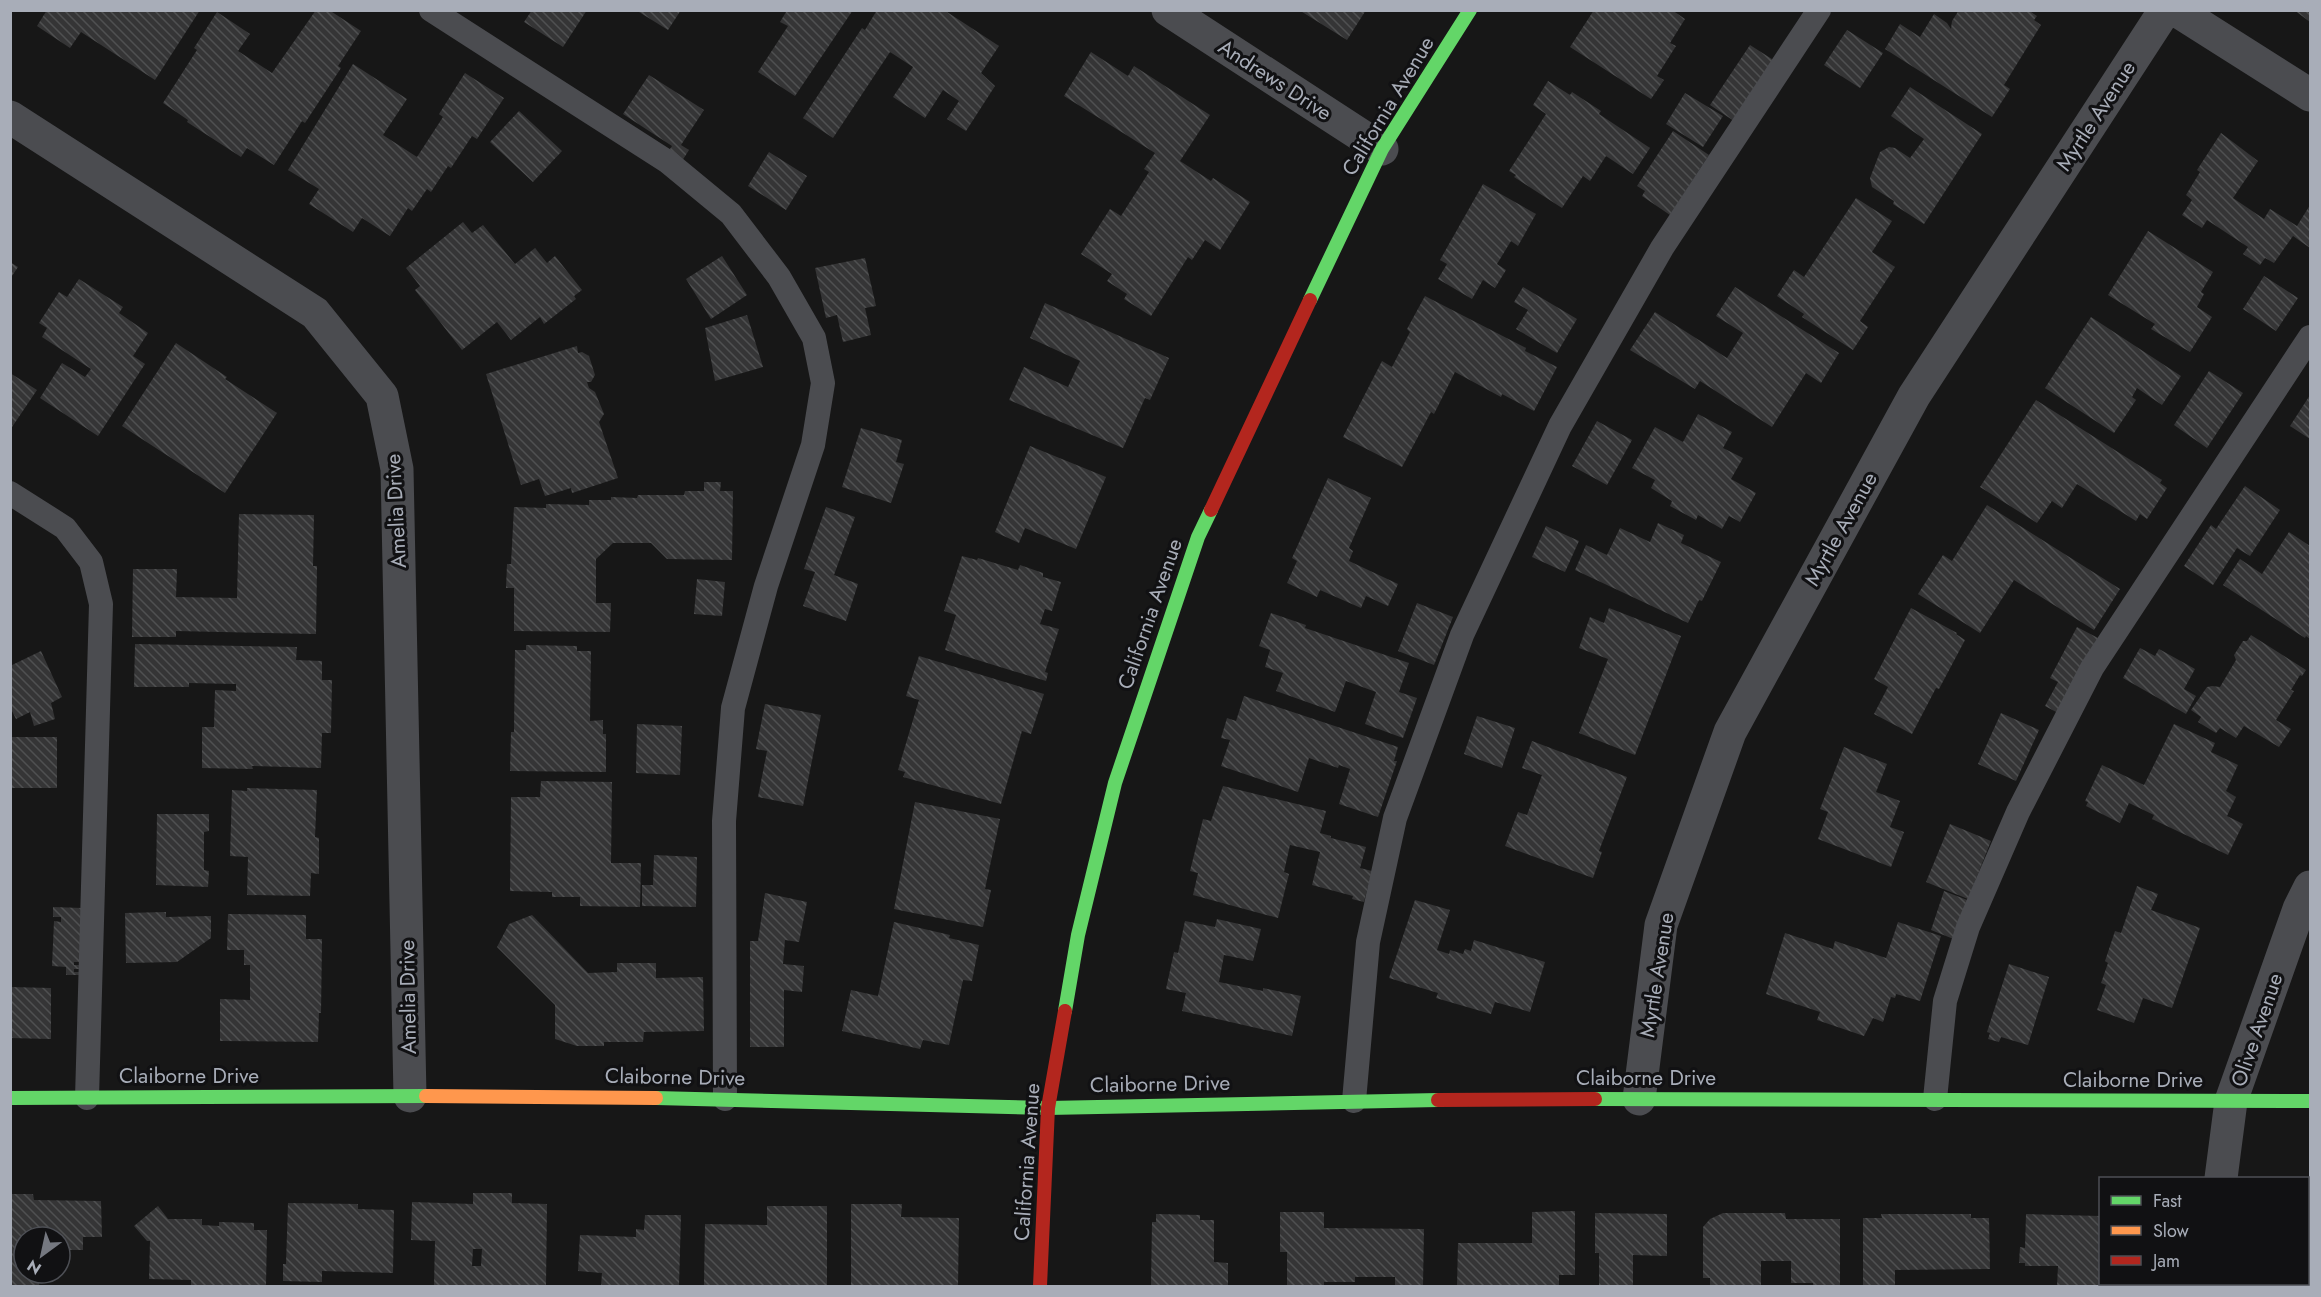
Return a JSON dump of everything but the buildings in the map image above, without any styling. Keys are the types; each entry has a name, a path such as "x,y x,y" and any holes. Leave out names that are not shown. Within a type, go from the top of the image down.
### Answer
{"street":[{"name":"Andrews Drive","path":"1168,10 1382,149"},
{"name":"California Avenue","path":"1040,1287 1048,1108 1078,935 1115,783 1198,537 1382,149 1470,10"},
{"name":"Myrtle Avenue","path":"1639,1099 1661,925 1730,732 1914,396 2164,10"},
{"path":"2176,10 2310,94"},
{"name":"Amelia Drive","path":"10,117 315,313 382,396 397,469 410,1096"},
{"name":"Olive Avenue","path":"2221,1177 2231,1101 2299,909 2310,886"},
{"name":"Claiborne Drive","path":"10,1098 410,1096 724,1099 1048,1108 1354,1101 1639,1099 2310,1101"}],"lane":[{"path":"431,10 668,162 731,214 779,277 814,338 823,383 813,445 766,586 733,708 724,821 724,1099"},
{"path":"1354,1101 1368,942 1395,818 1462,635 1560,426 1662,248 1819,10"},
{"path":"1935,1099 1945,1001 1968,927 2018,812 2092,668 2310,337"},
{"path":"10,493 65,528 91,562 101,604 87,1098"}],"traffic: fast":[{"path":"1310,300 1382,149 1470,10"},
{"path":"1065,1011 1078,935 1115,783 1198,537 1211,510"},
{"path":"10,1098 426,1096"},
{"path":"656,1098 1048,1108 1438,1100"},
{"path":"1595,1099 2310,1101"}],"traffic: slow":[{"path":"426,1096 656,1098"}],"traffic: jam":[{"path":"1211,510 1310,300"},
{"path":"1040,1286 1048,1108 1065,1011"},
{"path":"1438,1100 1595,1099"}]}
